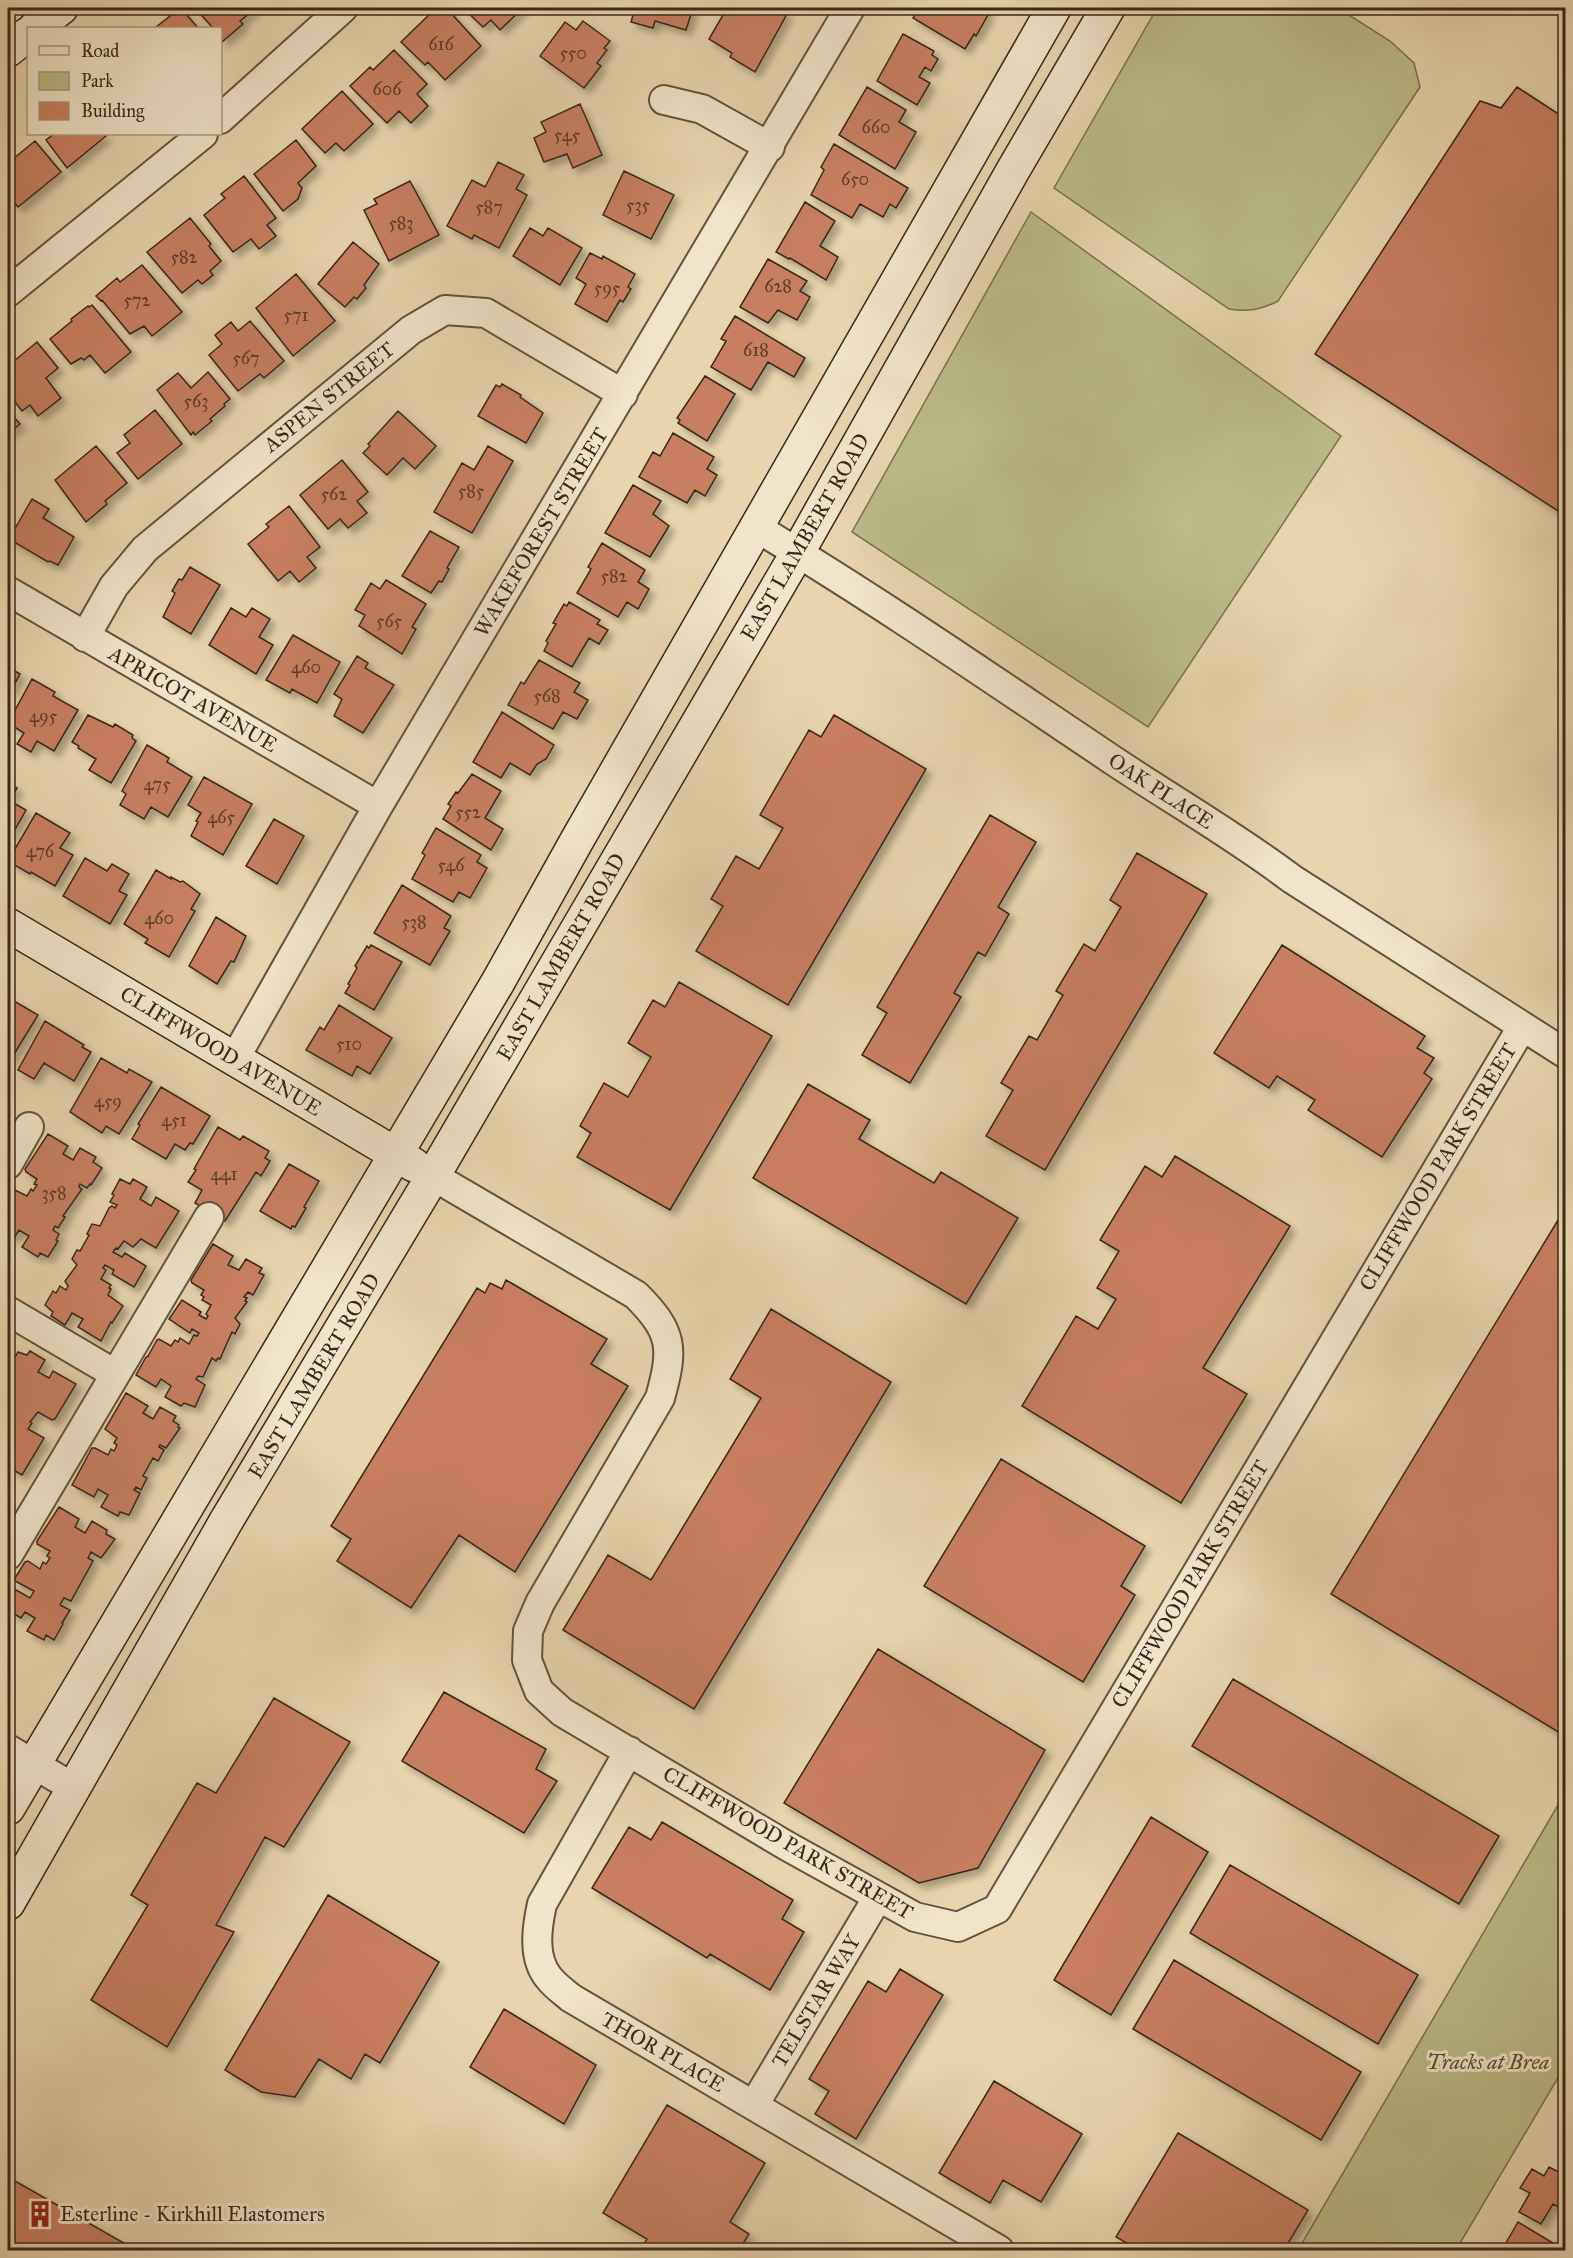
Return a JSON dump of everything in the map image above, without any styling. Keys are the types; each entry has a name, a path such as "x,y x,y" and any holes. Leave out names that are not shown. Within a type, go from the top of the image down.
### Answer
{"main road":[{"path":"36,27 61,8"},
{"name":"EAST LAMBERT ROAD","path":"8,1808 20,1757 395,1154 498,982 1054,8"},
{"name":"EAST LAMBERT ROAD","path":"8,1903 225,1523 433,1176 798,552 1106,8"},
{"path":"8,50 27,34"},
{"name":"CLIFFWOOD AVENUE","path":"8,926 236,1058 433,1176"}],"street":[{"path":"222,117 343,8"},
{"name":"WAKEFOREST STREET","path":"236,1058 378,806 770,147 850,8"},
{"path":"664,100 702,109 770,147"},
{"path":"8,292 202,135"},
{"name":"ASPEN STREET","path":"85,637 114,586 145,549 411,330 445,310 486,313 623,394"},
{"name":"OAK PLACE","path":"757,528 798,552 1144,781 1256,852 1292,879 1566,1054"},
{"name":"APRICOT AVENUE","path":"8,591 378,806"},
{"name":"CLIFFWOOD PARK STREET","path":"433,1176 636,1295 655,1313 667,1338 668,1368 660,1398 540,1603 528,1631 527,1660 539,1691 562,1712 787,1846 915,1917 958,1927 997,1909 1522,1027"},
{"path":"8,1164 29,1127"},
{"path":"8,1555 208,1217"},
{"path":"8,1311 115,1374"},
{"name":"THOR PLACE","path":"629,1751 542,1904 537,1928 538,1952 548,1977 571,1998 999,2250"},
{"path":"20,1757 74,1788"},
{"name":"TELSTAR WAY","path":"754,2105 878,1897"}],"green space":[{"path":"1157,8 1338,8 1390,41 1414,63 1420,87 1278,301 1266,306 1248,310 1229,309 1054,188"},
{"path":"1031,212 1341,436 1148,727 852,532"},
{"name":"Tracks at Brea","path":"1565,1793 1565,2066 1456,2250 1298,2250"}],"building":[{"path":"180,8 197,27 156,27"},
{"path":"195,8 256,8 240,21 243,24 222,42 222,27 212,27"},
{"path":"436,8 448,8 481,46 445,80 428,62 425,65 401,42"},
{"path":"463,8 523,8 500,30 491,20 483,27"},
{"path":"635,8 693,8 686,30 655,21 653,28 631,22"},
{"path":"727,8 777,8 787,14 755,72 730,57 732,53 709,39"},
{"path":"919,8 989,8 985,14 988,15 976,36 974,34 965,49 913,18"},
{"path":"583,21 610,41 604,48 607,50 597,63 601,66 584,88 540,56 565,22 576,30"},
{"path":"903,34 934,51 932,55 938,59 931,71 925,67 919,77 930,83 917,105 877,81"},
{"path":"394,50 427,84 417,94 428,106 411,123 399,111 387,123 350,86 370,67 373,70"},
{"path":"867,87 906,110 899,122 916,132 895,169 839,135"},
{"path":"1517,87 1566,119 1566,516 1315,354 1480,101 1501,108"},
{"path":"342,91 373,124 344,151 336,143 325,153 302,129"},
{"path":"580,104 602,155 573,168 567,154 544,162 534,138 546,132 541,122"},
{"path":"53,135 106,136 67,168 46,140"},
{"path":"296,140 316,166 298,183 302,188 298,199 283,211 254,174"},
{"path":"35,141 61,172 18,207 8,195 8,163"},
{"path":"834,144 908,188 896,208 890,204 883,217 860,204 852,218 811,195 824,170 821,167"},
{"path":"498,162 524,175 516,189 527,195 499,248 474,235 472,239 447,226 472,180 485,187"},
{"path":"624,171 674,195 651,239 603,215"},
{"path":"244,176 276,218 267,225 276,236 259,249 251,239 233,252 204,215 225,198 221,194"},
{"path":"410,181 439,235 389,261 364,210 377,204 374,199"},
{"path":"805,202 835,221 820,246 838,257 826,280 776,252"},
{"path":"190,218 211,244 209,246 221,261 210,271 213,275 202,284 198,280 182,293 147,252"},
{"path":"530,228 543,236 548,228 582,248 560,285 513,256"},
{"path":"353,242 379,264 364,285 366,288 357,299 354,297 345,307 318,284"},
{"path":"590,253 602,259 603,256 635,274 628,287 631,289 623,302 620,300 607,322 575,304 586,284 576,278"},
{"path":"768,259 807,281 800,291 810,297 797,320 778,310 768,323 740,307"},
{"path":"142,265 182,312 152,336 144,326 130,334 102,300 96,296 117,278 120,282"},
{"path":"296,274 335,321 293,356 256,308"},
{"path":"92,305 131,352 105,373 90,355 84,360 81,358 71,364 50,339 72,321 71,319"},
{"path":"735,316 805,358 794,377 768,362 751,390 711,367 726,341 721,339"},
{"path":"250,321 284,361 264,378 260,374 238,391 209,355 222,344 215,335 231,322 238,331"},
{"path":"37,342 58,368 46,378 61,398 38,416 30,405 22,411 8,393 8,366"},
{"path":"208,372 230,399 210,419 212,421 195,435 193,432 191,435 157,390 178,373 191,388"},
{"path":"705,376 735,394 707,441 678,423 680,420 677,418"},
{"path":"502,384 521,395 520,397 543,413 526,443 478,416 496,385 500,387"},
{"path":"8,410 20,424 8,434"},
{"path":"155,410 182,444 138,479 117,453 130,443 124,435"},
{"path":"398,411 436,446 415,469 403,458 387,475 363,453 370,446 368,444"},
{"path":"673,433 714,457 707,469 717,475 705,496 695,490 687,503 639,477 653,452 660,456"},
{"path":"96,446 127,483 105,501 107,504 86,522 55,480"},
{"path":"488,446 513,461 472,533 434,512 462,463 474,470"},
{"path":"342,460 368,492 357,501 367,513 348,528 340,519 328,529 300,495"},
{"path":"633,485 661,501 653,514 669,526 650,557 605,533"},
{"path":"32,499 49,509 43,518 74,537 58,565 48,562 9,539"},
{"path":"289,506 320,547 307,557 316,568 299,582 290,571 278,581 248,544 269,527 266,524"},
{"path":"430,531 459,547 442,582 439,581 431,593 402,576"},
{"path":"602,543 645,570 638,582 649,589 638,609 627,602 618,617 577,593"},
{"path":"190,567 220,585 191,634 163,617 175,593 172,591"},
{"path":"386,580 426,604 412,627 416,629 402,654 359,626 365,615 355,610 371,583 380,589"},
{"path":"569,602 600,620 597,624 608,630 599,644 589,638 572,667 544,651 548,643 546,641 556,624 553,623 564,604 567,606"},
{"path":"231,608 246,617 252,608 270,619 259,637 273,645 256,674 209,645"},
{"path":"293,635 340,662 317,703 292,689 290,693 266,680"},
{"path":"357,656 368,663 365,668 394,685 363,733 334,716 342,699 334,694"},
{"path":"539,660 580,683 574,692 588,700 577,719 563,712 553,729 508,705 521,682 524,684"},
{"path":"8,667 20,674 8,696"},
{"path":"32,679 55,692 53,696 78,710 54,751 37,741 31,752 17,744 24,733 8,723"},
{"path":"502,712 554,745 546,759 537,764 530,775 510,763 501,778 473,762"},
{"path":"88,715 113,727 115,724 133,735 132,738 136,741 111,783 89,770 96,759 72,742"},
{"path":"834,715 926,769 788,1005 696,951 723,906 711,899 736,856 759,869 783,828 760,815 809,730 821,737"},
{"path":"147,745 169,758 167,762 192,777 168,817 151,807 144,819 120,805 126,794 122,791"},
{"path":"472,774 501,791 485,818 503,829 491,850 443,819 451,806 448,804"},
{"path":"204,777 252,804 223,855 191,836 201,813 188,805"},
{"path":"8,782 17,788 10,801 26,810 8,842"},
{"path":"36,813 70,833 60,848 73,855 55,886 11,863 12,860 9,859"},
{"path":"990,815 1036,842 998,907 1009,914 985,956 978,952 954,993 961,997 910,1083 862,1055 887,1013 877,1007"},
{"path":"274,819 304,836 277,884 246,866"},
{"path":"436,828 481,855 477,862 487,868 470,898 459,892 453,902 412,879 425,855 422,853"},
{"path":"1137,853 1207,894 1045,1170 986,1136 1013,1090 1001,1083 1029,1036 1037,1040 1063,995 1056,991 1084,944 1095,951 1121,907 1110,900"},
{"path":"85,858 107,871 112,864 129,874 119,891 127,895 110,924 63,896"},
{"path":"156,870 171,879 171,877 180,882 183,881 200,894 191,909 195,911 169,957 145,943 148,939 124,924"},
{"path":"402,885 451,916 444,928 450,931 430,965 374,933"},
{"path":"216,917 246,936 234,962 231,961 217,984 189,966"},
{"path":"371,945 402,962 374,1010 345,993 357,968 355,966 367,946 369,948"},
{"path":"1282,945 1425,1036 1417,1048 1434,1058 1424,1073 1432,1079 1382,1157 1308,1110 1315,1100 1277,1076 1269,1088 1214,1053"},
{"path":"679,982 772,1036 670,1210 577,1157 591,1133 580,1126 604,1083 628,1097 651,1057 628,1043 653,1000 665,1007"},
{"path":"14,1001 38,1015 8,1064 8,1002 12,1005"},
{"path":"339,1005 392,1038 370,1074 357,1066 352,1076 306,1050 320,1027 324,1030"},
{"path":"45,1021 84,1045 82,1047 91,1052 74,1081 44,1063 34,1079 18,1070"},
{"path":"101,1058 127,1073 129,1069 152,1082 119,1134 106,1126 102,1133 70,1112"},
{"path":"808,1084 870,1120 859,1139 934,1183 941,1172 1018,1218 966,1304 753,1178"},
{"path":"161,1087 210,1116 193,1144 190,1143 185,1150 175,1144 166,1159 132,1139 140,1125 138,1124"},
{"path":"218,1127 240,1140 243,1136 269,1151 265,1158 270,1161 261,1176 256,1172 225,1221 195,1203 202,1190 188,1182"},
{"path":"48,1134 68,1146 63,1154 73,1160 80,1148 96,1157 93,1162 102,1168 87,1188 80,1184 79,1187 82,1189 63,1216 65,1217 58,1228 55,1226 53,1230 59,1234 56,1240 58,1241 48,1257 40,1253 38,1257 22,1247 29,1236 19,1230 14,1238 8,1234 8,1199 13,1189 27,1196 37,1185 34,1184 37,1179 25,1169"},
{"path":"1175,1156 1290,1226 1203,1368 1247,1394 1181,1503 1022,1406 1076,1316 1098,1329 1116,1299 1097,1288 1119,1251 1100,1240 1145,1166 1162,1177"},
{"path":"289,1164 319,1181 295,1227 292,1226 291,1229 260,1211"},
{"path":"120,1179 130,1184 133,1179 147,1187 140,1199 151,1206 156,1197 179,1211 156,1248 141,1239 133,1247 124,1241 113,1252 122,1257 125,1253 146,1266 134,1287 112,1274 114,1270 105,1265 103,1268 106,1270 101,1279 111,1285 108,1295 123,1306 101,1341 78,1327 83,1319 72,1313 65,1325 51,1316 53,1312 45,1305 53,1291 56,1293 60,1286 66,1290 68,1286 65,1281 77,1265 72,1259 77,1250 80,1251 92,1224 100,1226 109,1208 112,1206 115,1208 117,1205 110,1202"},
{"path":"1566,1207 1566,1724 1560,1733 1331,1594"},
{"path":"213,1244 233,1256 228,1265 239,1270 246,1259 262,1268 259,1273 264,1275 253,1295 248,1292 244,1297 247,1298 245,1301 247,1302 235,1318 240,1324 235,1334 232,1332 220,1359 216,1361 212,1358 203,1377 198,1376 196,1379 205,1385 195,1407 184,1403 181,1406 165,1397 171,1386 161,1379 156,1387 136,1375 157,1340 171,1346 175,1340 178,1342 180,1338 189,1344 194,1335 197,1336 199,1333 192,1329 190,1333 169,1319 182,1300 201,1312 199,1315 206,1319 208,1316 206,1314 211,1305 202,1300 204,1297 201,1295 204,1290 191,1280"},
{"path":"506,1280 607,1339 591,1364 628,1386 515,1572 459,1535 411,1608 337,1561 351,1539 331,1526 477,1288 485,1293 490,1283 502,1289"},
{"path":"771,1309 891,1382 694,1709 563,1630 608,1555 651,1580 761,1398 730,1379"},
{"path":"30,1351 45,1360 38,1372 49,1378 53,1371 76,1384 55,1419 52,1420 38,1412 30,1422 32,1423 28,1429 44,1438 22,1475 8,1467 8,1381 13,1381 14,1378 8,1375 12,1368 9,1367 18,1352 27,1355"},
{"path":"126,1393 148,1406 143,1413 153,1419 160,1407 176,1416 173,1421 180,1428 166,1448 160,1445 159,1447 164,1450 158,1461 153,1458 143,1476 147,1478 141,1490 136,1487 134,1490 140,1493 129,1515 120,1512 118,1516 101,1507 108,1495 98,1489 94,1497 72,1485 92,1448 108,1455 111,1449 114,1451 117,1438 105,1429"},
{"path":"1001,1459 1145,1546 1121,1586 1135,1595 1083,1682 924,1586"},
{"path":"59,1507 79,1519 75,1527 85,1533 92,1521 107,1530 106,1534 115,1539 101,1558 91,1552 88,1558 93,1561 71,1601 64,1598 60,1605 70,1610 63,1624 54,1640 46,1635 44,1640 27,1631 35,1618 25,1612 21,1618 8,1610 8,1594 11,1587 30,1598 34,1591 15,1581 15,1578 25,1562 28,1561 40,1569 43,1562 46,1564 50,1558 47,1556 50,1551 37,1544 37,1541"},
{"path":"878,1649 1045,1750 978,1868 919,1883 784,1803"},
{"path":"1233,1679 1499,1836 1459,1904 1192,1746"},
{"path":"444,1692 546,1749 536,1769 557,1781 524,1833 402,1761"},
{"path":"274,1698 350,1742 284,1847 265,1837 216,1925 234,1932 167,2047 91,2000 148,1905 131,1895 197,1783 216,1793"},
{"path":"1151,1817 1208,1852 1111,2015 1054,1980"},
{"path":"662,1822 793,1900 782,1919 804,1932 770,1990 710,1954 707,1958 592,1888 629,1827 651,1840"},
{"path":"1230,1865 1418,1975 1378,2044 1190,1933"},
{"path":"328,1895 439,1962 380,2063 365,2054 351,2079 319,2059 295,2097 261,2092 225,2070"},
{"path":"1174,1960 1361,2072 1321,2140 1133,2029"},
{"path":"900,1969 943,1995 856,2139 815,2114 829,2091 809,2079 868,1981 886,1992"},
{"path":"504,2009 596,2065 564,2124 470,2067"},
{"path":"994,2081 1082,2134 1041,2202 1003,2180 990,2203 939,2173"},
{"path":"667,2105 765,2163 730,2222 749,2234 739,2250 722,2250 716,2247 714,2250 650,2250 643,2246 647,2239 603,2213"},
{"path":"1178,2133 1308,2210 1284,2250 1139,2250 1116,2237"},
{"path":"1549,2167 1566,2176 1566,2211 1553,2204 1541,2224 1519,2212 1530,2193 1520,2188 1532,2169 1544,2176"},
{"name":"Esterline - Kirkhill Elastomers","path":"8,2177 136,2250 8,2250"},
{"path":"1518,2222 1561,2248 1559,2250 1508,2250 1503,2248"}],"place":[{"name":"Esterline - Kirkhill Elastomers","path":"40,2214"}]}
